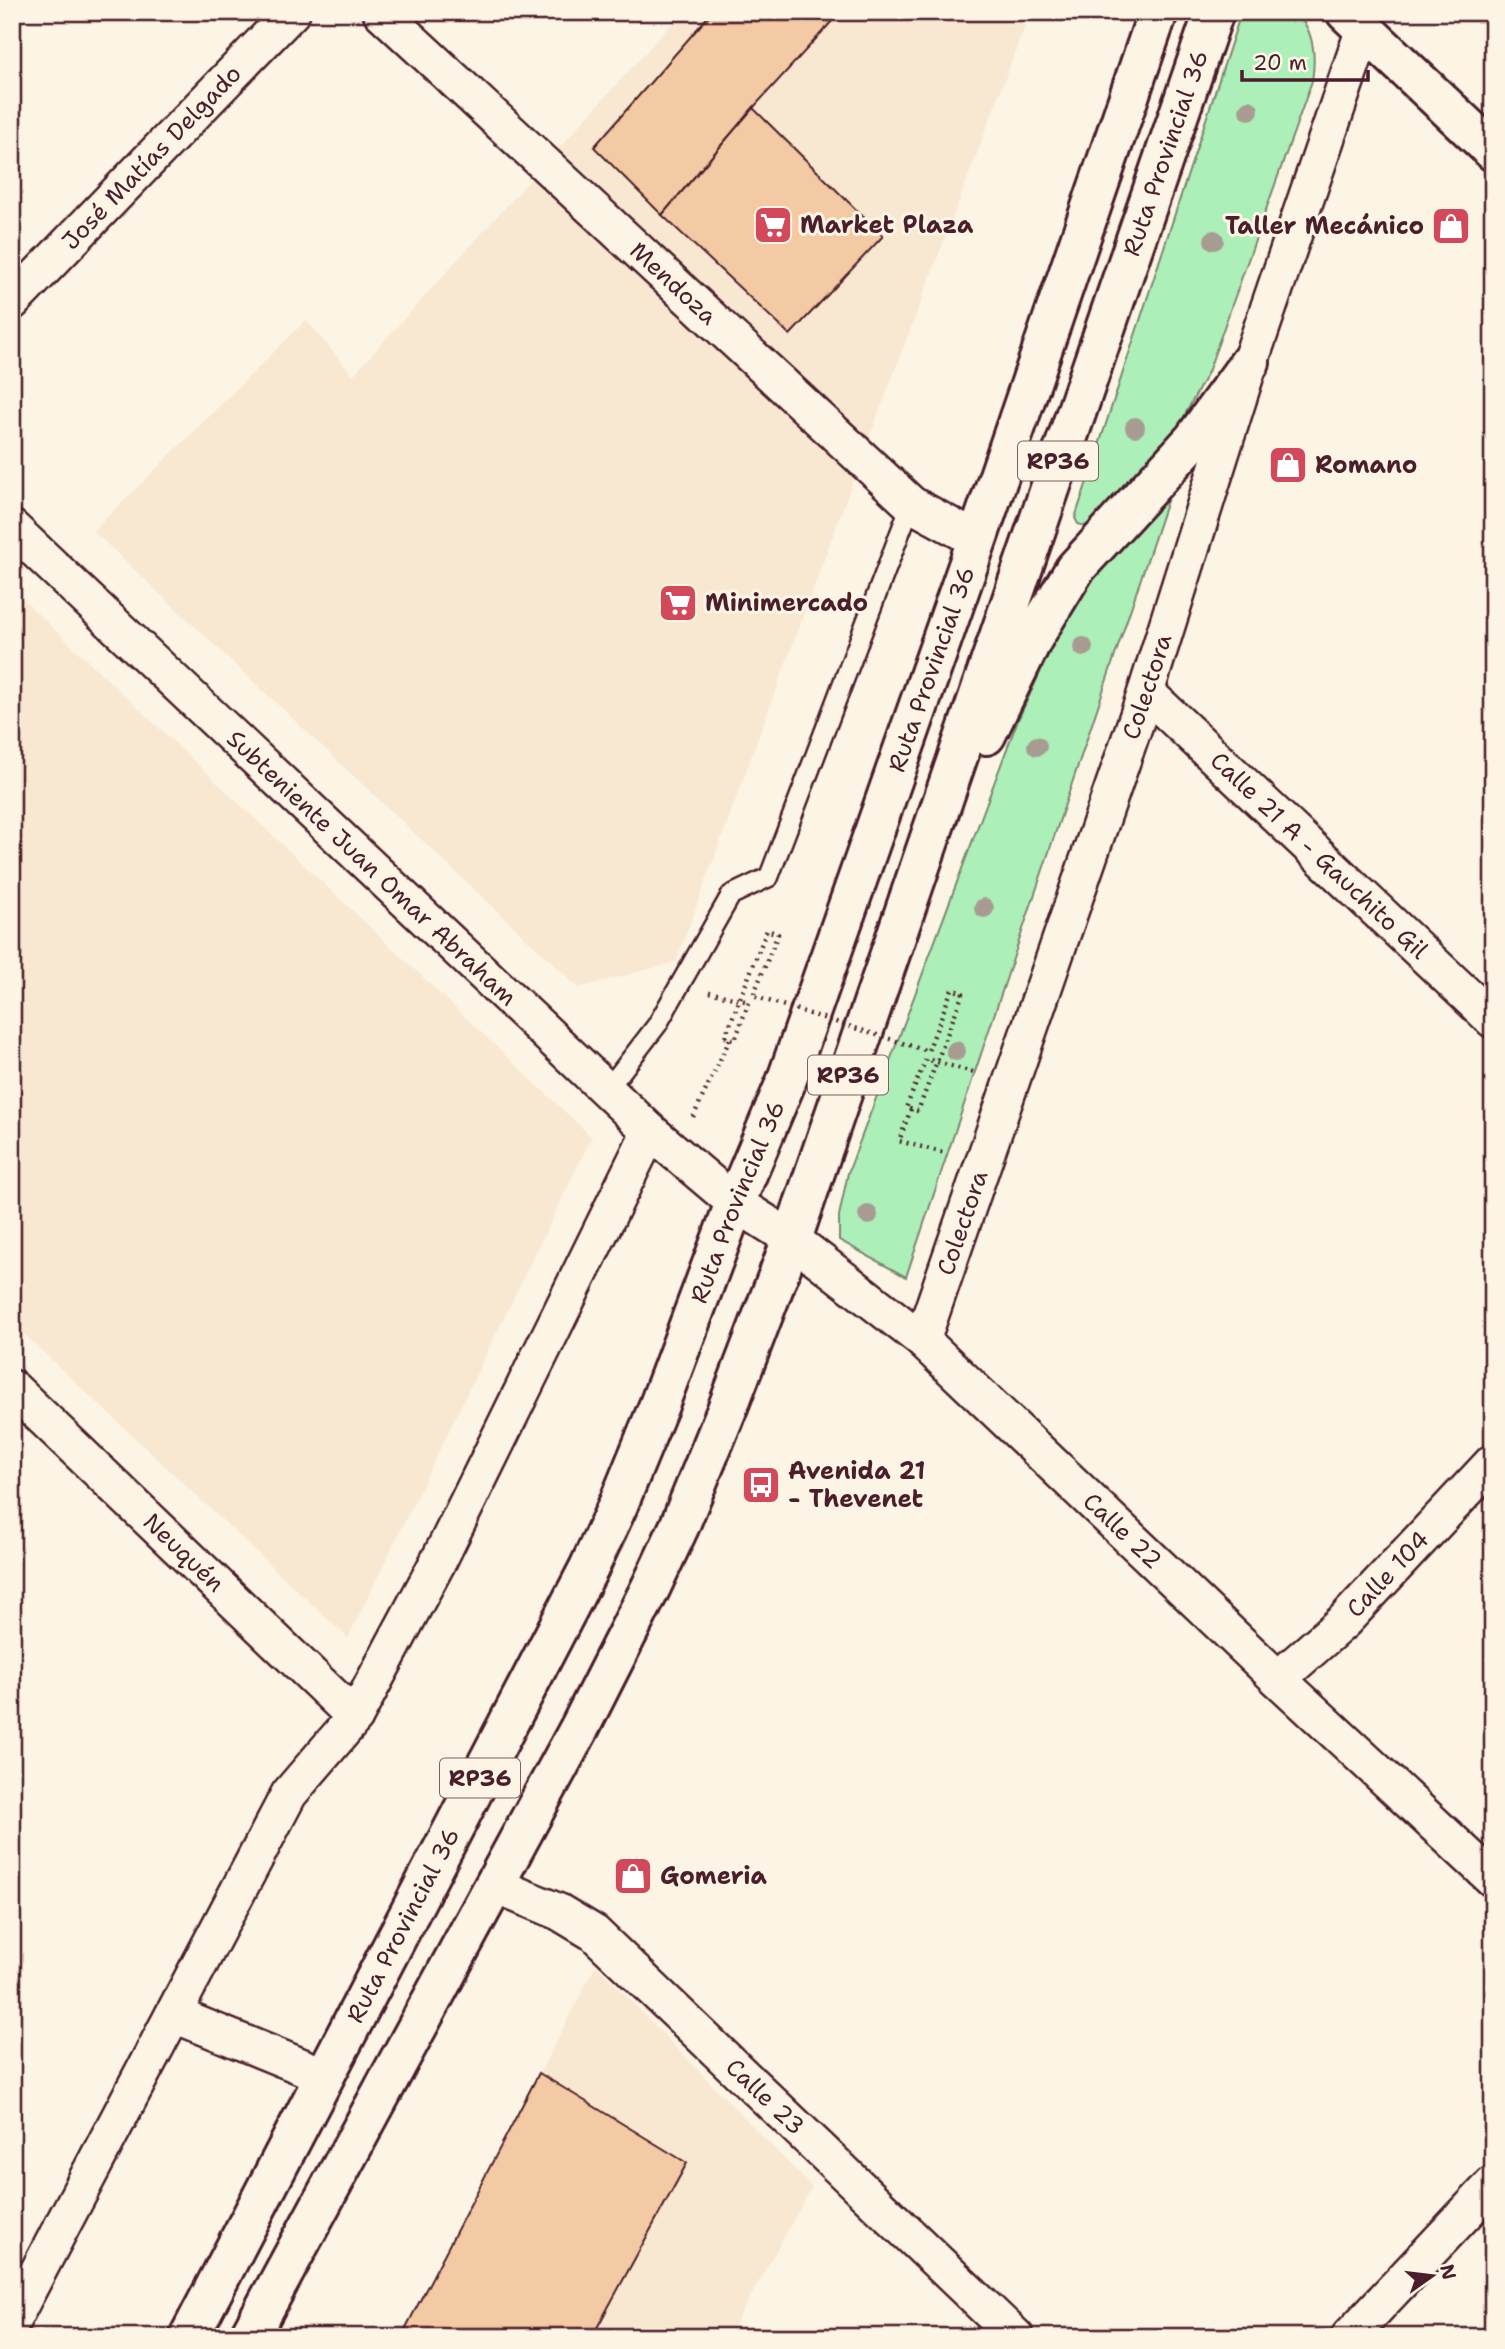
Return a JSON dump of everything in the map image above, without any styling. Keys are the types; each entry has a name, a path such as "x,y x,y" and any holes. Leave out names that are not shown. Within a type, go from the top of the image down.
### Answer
{"main road":[{"name":"Ruta Provincial 36","path":"189,2337 589,1568 618,1505 659,1405 735,1203 786,1082 977,540 1158,12"},
{"name":"Ruta Provincial 36","path":"250,2337 580,1727 679,1527 792,1239 1214,12"},
{"path":"1355,21 1493,151"},
{"path":"905,911 952,803 1056,597 1095,546 1194,439 1250,362"}],"street":[{"name":"José Matías Delgado","path":"12,302 292,12"},
{"name":"Mendoza","path":"381,12 911,505 977,540"},
{"name":"Colectora","path":"922,1340 1146,692 1355,21"},
{"name":"Subteniente Juan Omar Abraham","path":"12,528 607,1090 735,1203"},
{"name":"Calle 21 A - Gauchito Gil","path":"1146,692 1493,1020"},
{"path":"25,2337 12,2323 289,1794 355,1717 663,1142"},
{"name":"Calle 22","path":"735,1203 792,1239 922,1340 1278,1679 1493,1879"},
{"name":"Neuquén","path":"12,1388 355,1717"},
{"name":"Calle 104","path":"1278,1679 1344,1621 1493,1462"},
{"name":"Calle 23","path":"494,1885 559,1912 594,1933 1016,2337"},
{"path":"175,2015 325,2076"},
{"path":"1349,2337 1493,2183"}],"lane":[{"path":"607,1090 657,1025 731,895 769,877 911,505"}],"path":[{"path":"663,1142 728,1038 767,930 778,934 753,996 765,1000 928,1051 952,989 964,993 918,1111 906,1108 926,1059 1011,1082"},
{"path":"681,986 749,1002 735,1040 728,1038"},
{"path":"911,1110 899,1141 983,1163"}],"shaded area":[{"path":"682,12 996,12 1026,24 843,508 676,962 579,988 93,531 306,320 353,375"},
{"path":"12,589 592,1137 348,1638 12,1323"},
{"path":"596,1965 812,2187 728,2337 401,2337"}],"green space":[{"path":"1295,12 1310,35 1314,62 1312,81 1208,372 1180,424 1099,517 1085,526 1078,524 1075,518 1241,13"},
{"path":"1174,480 906,1277 839,1240 839,1216 848,1173 1017,722 1063,623 1117,542"}],"building":[{"path":"712,12 828,12 834,19 753,108 662,215 594,147"},
{"name":"Market Plaza","path":"753,108 883,236 790,335 662,215"},
{"path":"539,2073 687,2163 592,2337 401,2337"}],"place":[{"name":"Market Plaza","path":"773,225"},
{"name":"Taller Mecánico","path":"1451,226"},
{"name":"Romano","path":"1288,465"},
{"name":"Minimercado","path":"678,603"},
{"name":"Avenida 21 - Thevenet","path":"761,1485"},
{"name":"Gomeria","path":"633,1876"}]}
